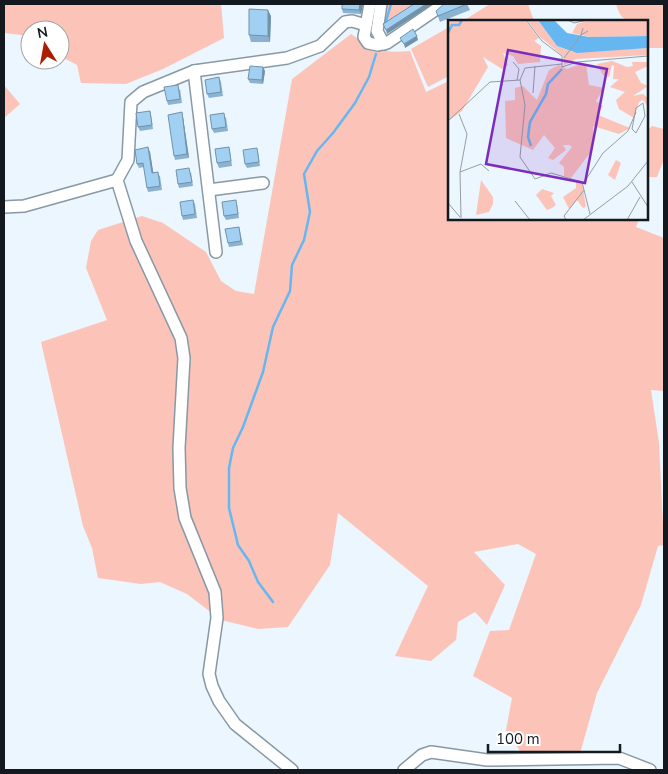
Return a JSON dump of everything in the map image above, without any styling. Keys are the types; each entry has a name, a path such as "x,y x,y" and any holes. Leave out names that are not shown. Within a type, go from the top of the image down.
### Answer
{"street":[{"path":"370,4 364,37 368,43 375,45 384,44 444,4"},
{"path":"381,4 377,31 384,44"},
{"path":"4,207 24,206 117,180 128,160 131,102 143,92 194,71 287,58 320,46 345,22 352,21 366,25"},
{"path":"194,71 216,252"},
{"path":"117,180 136,241 181,338 184,358 179,448 180,488 185,518 215,592 217,618 209,674 212,686 219,701 235,724 292,770"},
{"path":"209,190 263,183"},
{"path":"404,770 422,755 431,752 487,760 620,758 650,770"}],"shaded area":[{"path":"4,4 221,4 224,38 163,69 126,84 81,83 77,65 70,61 70,20 20,20 20,35 4,33"},
{"path":"376,4 417,4 380,29"},
{"path":"490,4 528,4 534,20 465,20"},
{"path":"616,4 664,4 664,48 649,48 648,20 627,20 623,18"},
{"path":"448,28 448,77 428,87 411,49"},
{"path":"351,34 385,51 410,51 426,92 448,81 448,220 639,220 636,227 664,238 664,391 651,390 659,443 664,545 658,546 641,605 597,693 581,750 573,762 524,757 506,730 512,698 473,676 490,631 509,630 536,554 518,544 474,552 505,585 487,625 475,612 458,622 456,640 431,661 395,656 428,586 338,513 330,565 288,627 258,629 221,620 187,594 160,582 141,584 98,578 92,548 83,526 41,342 107,320 86,268 91,241 98,230 142,216 163,223 206,252 221,281 236,291 254,294 292,79"},
{"path":"4,85 20,104 4,118"},
{"path":"652,126 664,129 664,159 657,177 648,177 648,130"}],"building":[{"path":"342,4 360,4 359,10 342,9"},
{"path":"414,4 426,4 386,30 383,24"},
{"path":"444,4 467,4 438,16 436,11"},
{"path":"249,9 268,10 268,36 249,35"},
{"path":"413,29 417,36 404,44 400,38"},
{"path":"250,66 263,67 262,80 248,79"},
{"path":"219,77 221,92 207,94 205,80"},
{"path":"178,85 180,99 167,101 164,87"},
{"path":"150,111 152,125 138,127 136,113"},
{"path":"182,112 187,154 174,156 168,115"},
{"path":"224,113 226,127 212,129 210,115"},
{"path":"148,147 152,173 158,172 160,186 147,188 143,163 137,164 135,150"},
{"path":"229,147 231,161 217,163 215,149"},
{"path":"257,148 259,162 245,164 243,150"},
{"path":"189,168 192,182 178,184 176,170"},
{"path":"193,200 195,214 182,216 180,202"},
{"path":"236,200 238,214 224,216 222,202"},
{"path":"239,227 241,241 228,243 225,229"}],"waterway":[{"path":"385,25 391,4"},
{"path":"273,602 258,582 249,561 238,545 229,508 229,468 233,448 243,427 263,372 273,327 290,291 292,265 304,240 310,212 304,174 317,151 355,103 369,77 376,54"}]}
